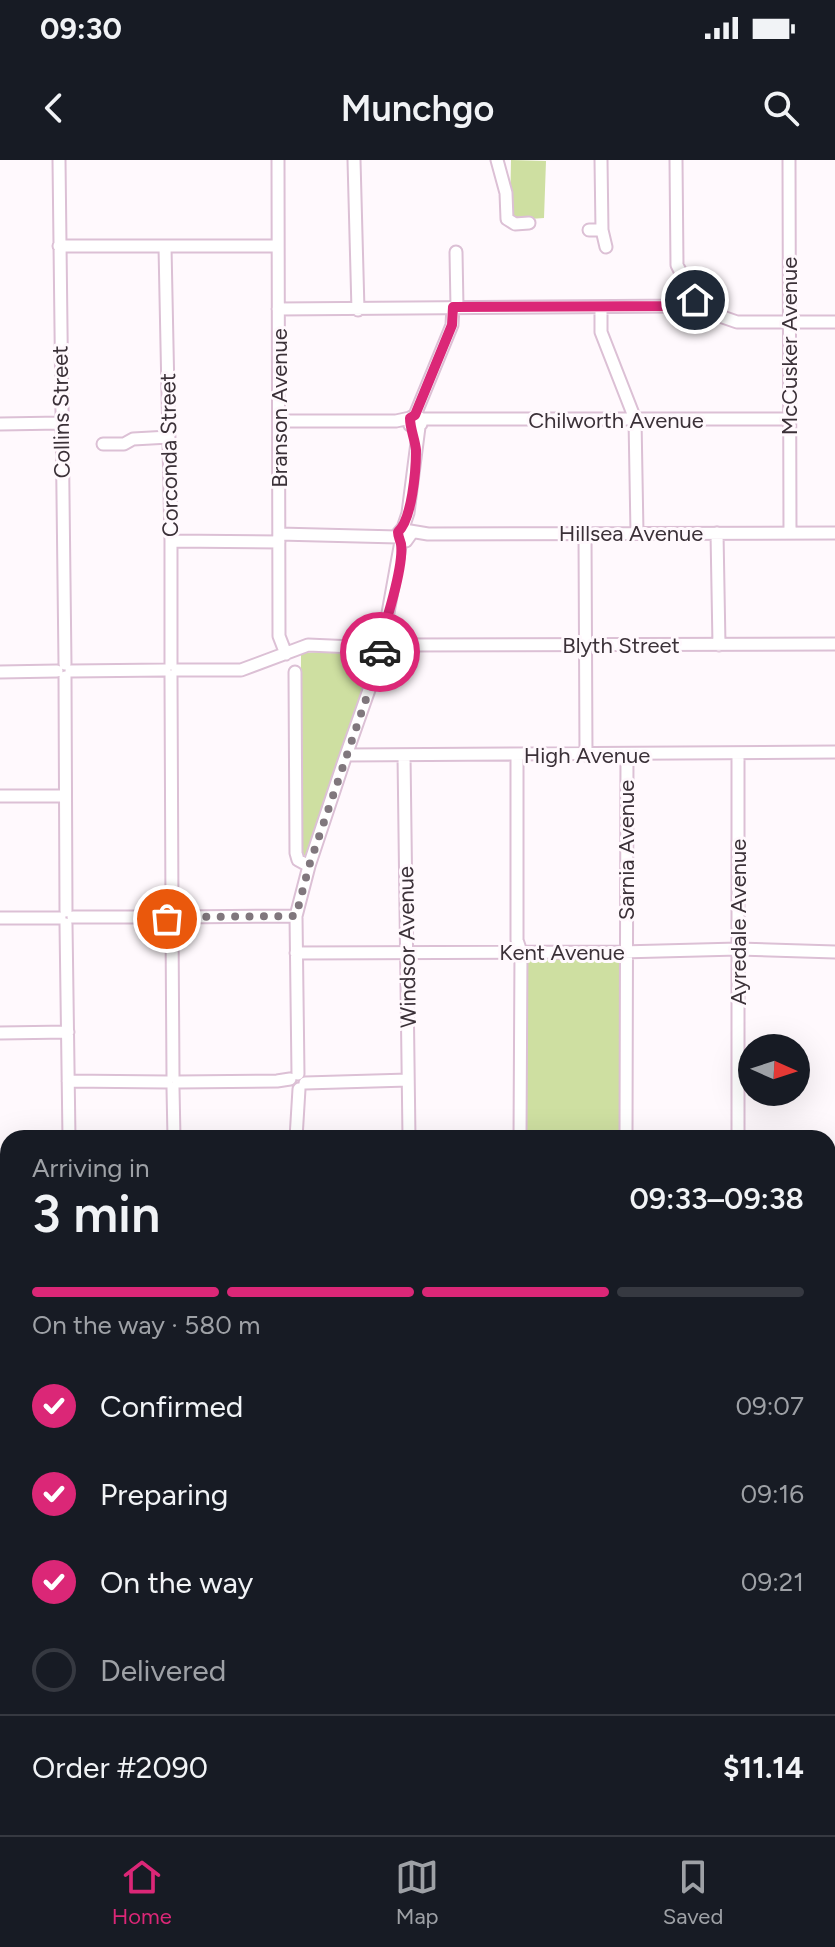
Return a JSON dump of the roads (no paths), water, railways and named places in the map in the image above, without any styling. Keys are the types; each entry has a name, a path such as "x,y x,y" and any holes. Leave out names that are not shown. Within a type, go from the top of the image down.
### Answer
{"street":[{"name":"Collins Street","path":"59,160 69,1130"},
{"name":"Branson Avenue","path":"278,160 279,636 286,654"},
{"path":"354,160 358,310"},
{"path":"497,160 504,183 507,219 515,224 529,223"},
{"path":"601,160 602,230 606,247"},
{"path":"676,160 677,265 695,300 714,314 737,322 835,322"},
{"name":"McCusker Avenue","path":"789,160 790,533"},
{"path":"589,230 602,230"},
{"path":"59,246 277,246"},
{"name":"Corconda Street","path":"165,247 171,541 174,1130"},
{"path":"296,1130 296,916 309,866 377,667 408,513 421,398 452,325 456,252"},
{"path":"278,309 684,306 695,300"},
{"path":"601,307 601,332 635,419 637,533"},
{"name":"Chilworth Avenue","path":"279,421 789,419"},
{"path":"0,424 61,423"},
{"path":"103,444 169,437"},
{"path":"717,533 719,645"},
{"name":"Hillsea Avenue","path":"171,541 428,534 835,533"},
{"path":"585,534 586,755"},
{"name":"Blyth Street","path":"0,672 241,670 308,645 835,644"},
{"path":"295,672 296,853 298,860 309,866"},
{"name":"Ayredale Avenue","path":"738,754 738,1130"},
{"name":"High Avenue","path":"346,755 833,754"},
{"name":"Windsor Avenue","path":"404,755 409,1130"},
{"path":"517,755 517,940 521,952 520,1130"},
{"name":"Sarnia Avenue","path":"626,1130 627,755"},
{"path":"0,796 65,796"},
{"path":"0,918 296,916"},
{"name":"Kent Avenue","path":"296,953 833,950"},
{"path":"0,1033 68,1032"},
{"path":"68,1081 408,1080"}]}
